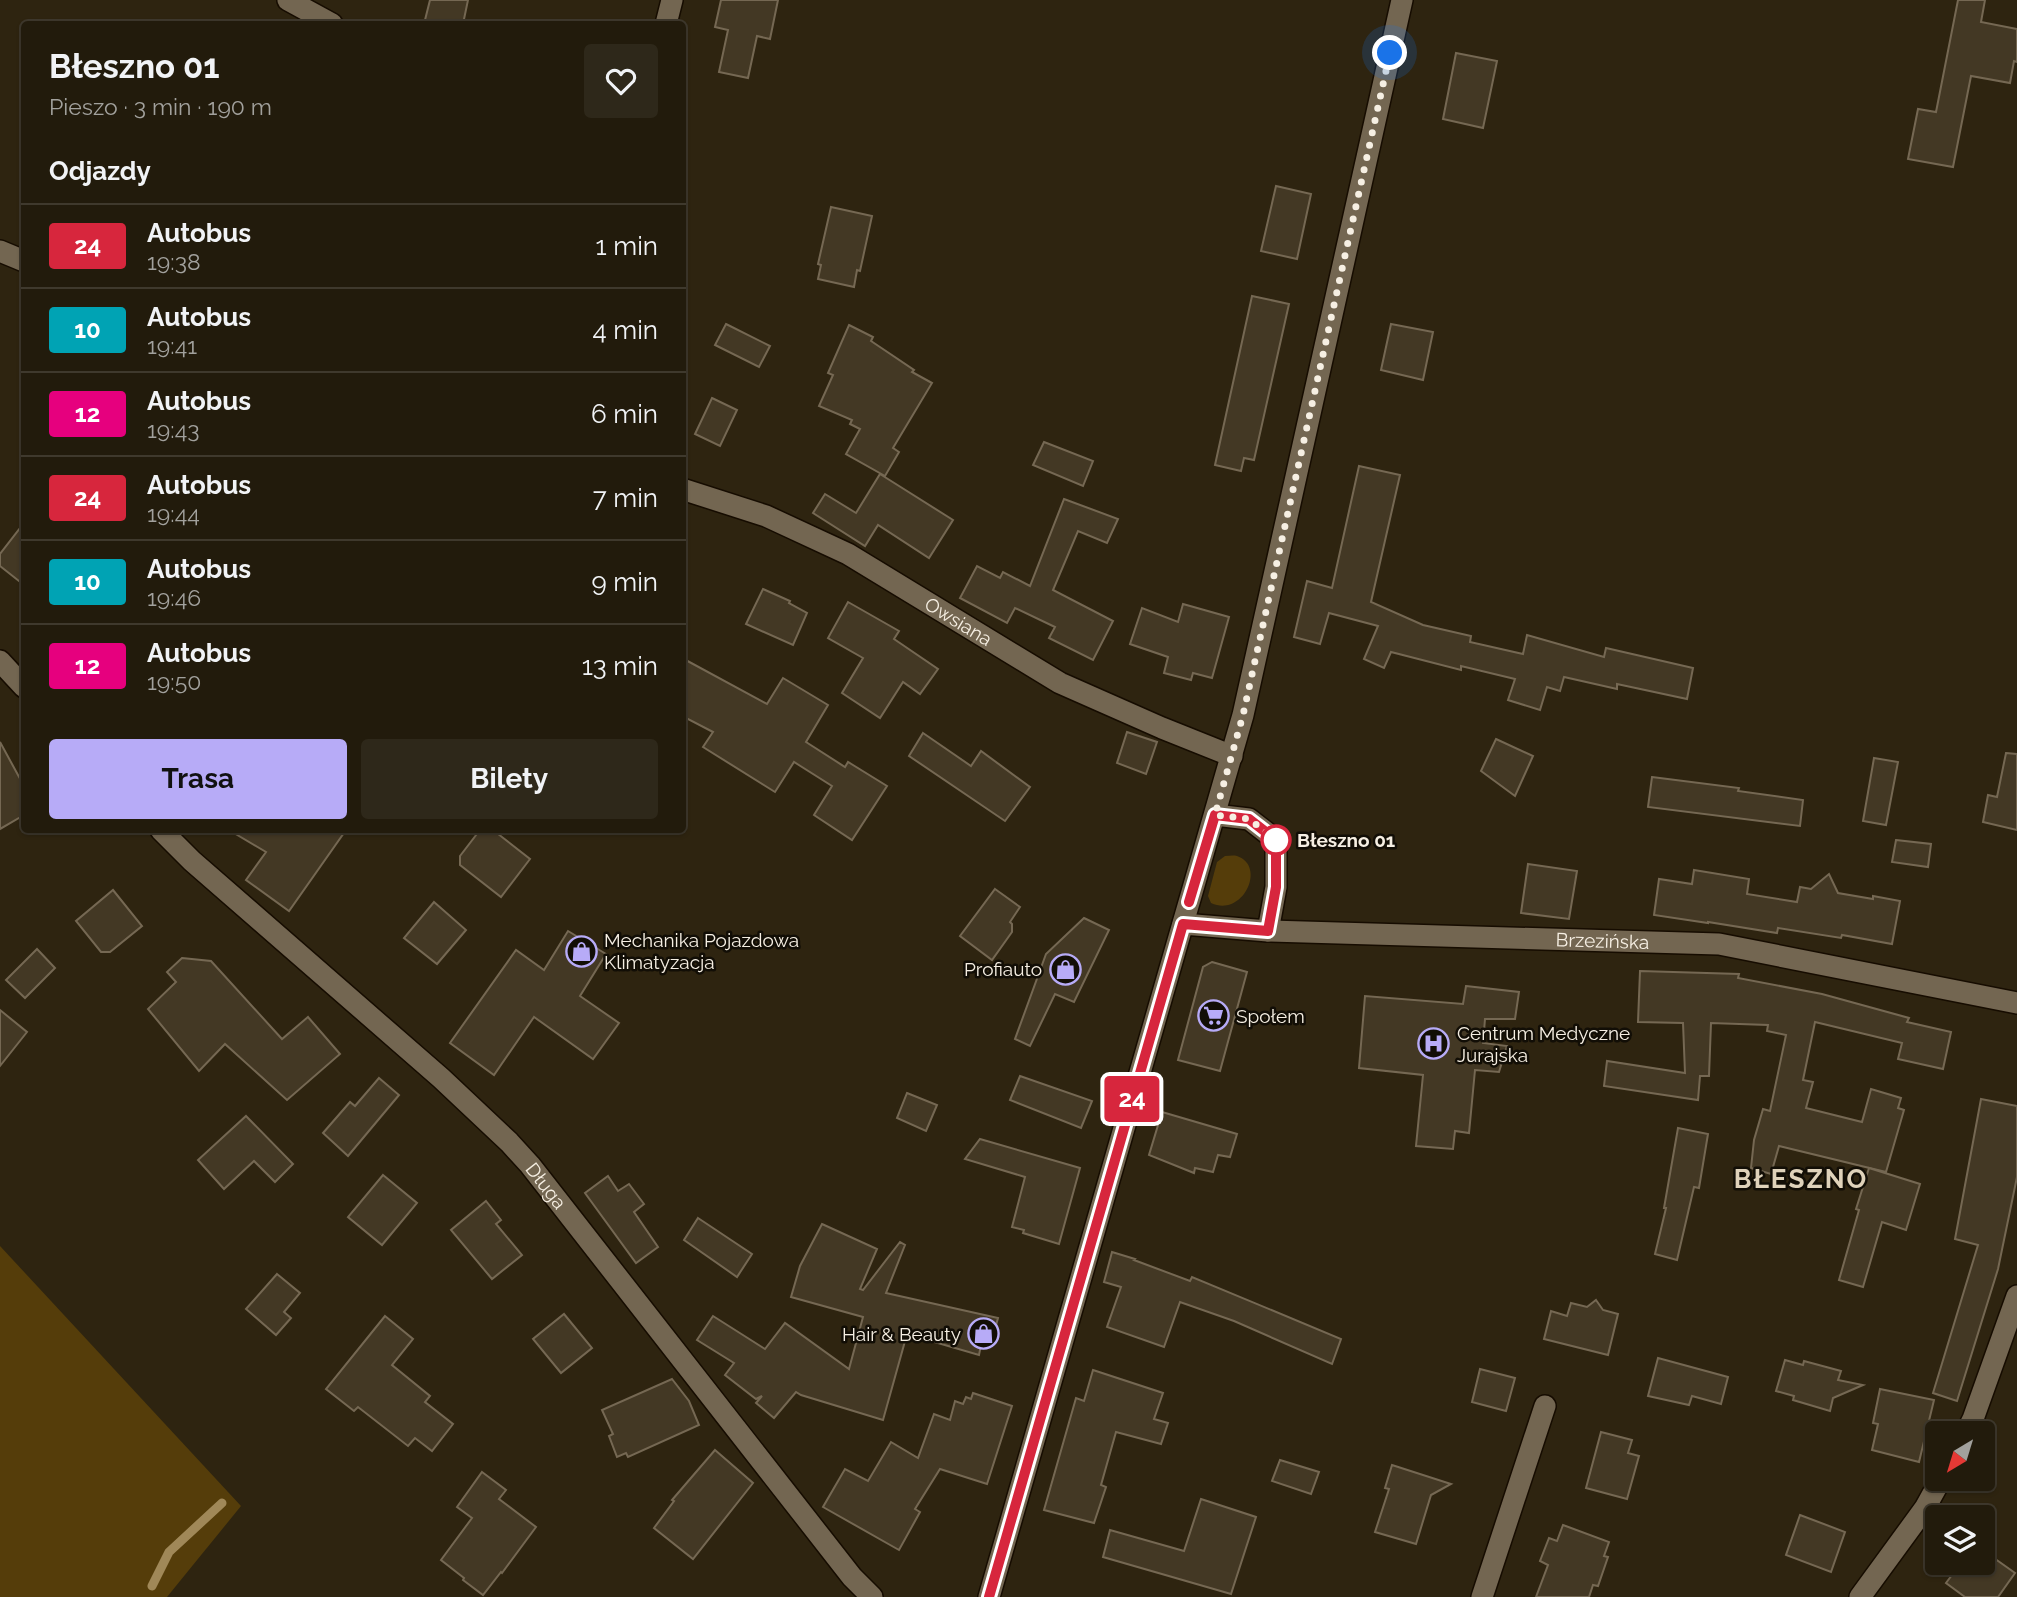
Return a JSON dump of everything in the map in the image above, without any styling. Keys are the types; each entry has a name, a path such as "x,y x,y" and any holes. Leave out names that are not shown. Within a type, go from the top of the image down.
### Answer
{"street":[{"path":"288,0 326,21"},
{"path":"667,21 672,0"},
{"path":"989,1597 1232,756 1402,0"},
{"path":"0,251 21,260"},
{"name":"Owsiana","path":"686,490 766,516 848,554 1060,683 1232,756"},
{"path":"0,661 21,684"},
{"path":"1215,815 1249,819 1276,840 1276,887 1268,931"},
{"name":"Długa","path":"164,833 192,861 441,1078 509,1142 530,1165 852,1577 872,1597"},
{"name":"Brzezińska","path":"1183,924 1268,931 1719,944 2017,1003"},
{"path":"1972,1421 2017,1296"},
{"path":"1482,1597 1545,1406"},
{"path":"1860,1597 1934,1491"}],"shaded area":[{"path":"1225,856 1237,856 1246,862 1250,879 1241,897 1223,906 1211,903 1208,896 1217,862"},
{"path":"0,1246 241,1506 167,1597 0,1597"}],"building":[{"path":"430,0 468,0 464,21 425,21"},
{"path":"721,0 778,0 770,39 757,36 748,78 719,72 728,30 715,27"},
{"path":"1958,0 1985,0 1981,22 2017,29 2017,62 2014,61 2010,83 1971,76 1953,167 1908,159 1918,109 1936,112"},
{"path":"1456,53 1497,61 1483,128 1443,119"},
{"path":"1276,186 1311,194 1297,259 1261,251"},
{"path":"831,207 872,216 854,287 818,279 821,265 818,264"},
{"path":"1252,296 1289,304 1254,460 1244,458 1241,471 1215,465"},
{"path":"726,324 770,346 759,367 715,345"},
{"path":"1391,324 1433,332 1423,380 1381,370"},
{"path":"849,325 873,337 871,341 914,370 912,372 932,383 893,448 899,452 885,476 846,454 860,429 850,424 852,420 819,406 833,375 828,373"},
{"path":"712,398 737,410 720,446 695,434"},
{"path":"1044,442 1093,461 1083,486 1033,465"},
{"path":"1359,466 1400,475 1371,602 1423,625 1471,636 1470,642 1523,654 1527,635 1604,657 1606,648 1693,668 1687,699 1617,684 1617,689 1564,677 1560,691 1547,687 1540,710 1508,700 1515,679 1461,666 1461,670 1391,652 1384,668 1364,659 1378,626 1329,613 1320,644 1294,637 1307,581 1332,588"},
{"path":"880,474 953,520 929,558 878,525 865,546 813,513 825,494 856,513"},
{"path":"1064,499 1118,519 1107,543 1078,531 1053,590 1113,621 1093,660 1049,638 1055,627 1015,608 1007,623 960,598 977,566 1000,578 1003,572 1030,586"},
{"path":"21,527 21,583 0,566 0,554"},
{"path":"763,589 790,601 789,603 807,613 793,645 746,624"},
{"path":"848,602 899,631 894,639 938,669 920,694 903,682 880,718 842,693 863,658 828,638"},
{"path":"1183,604 1229,617 1212,678 1193,673 1191,680 1164,673 1168,657 1130,644 1142,608 1178,622"},
{"path":"686,660 767,704 783,678 828,705 806,742 845,767 848,762 887,786 852,840 814,815 832,786 794,762 775,792 703,747 713,732 686,718"},
{"path":"1127,732 1157,742 1146,774 1117,763"},
{"path":"923,733 971,766 981,751 1030,787 1005,821 909,756"},
{"path":"1496,739 1533,756 1515,796 1481,771"},
{"path":"0,742 21,780 21,817 0,829"},
{"path":"2006,753 2017,754 2017,830 1983,822 1988,795 1997,797"},
{"path":"1874,758 1898,762 1886,825 1863,821"},
{"path":"1652,777 1739,788 1738,791 1803,800 1800,826 1648,807"},
{"path":"234,833 344,833 289,911 246,880 266,852"},
{"path":"478,833 497,833 530,859 501,897 460,865 460,856"},
{"path":"1896,840 1931,844 1928,867 1892,862"},
{"path":"1528,864 1577,871 1569,919 1521,913"},
{"path":"1694,870 1749,879 1747,894 1797,902 1800,887 1811,889 1829,874 1838,893 1900,901 1892,944 1778,928 1777,933 1654,915 1659,879 1692,884"},
{"path":"995,889 1020,907 1010,922 1012,932 992,960 960,936"},
{"path":"113,890 142,926 110,952 101,952 76,921"},
{"path":"434,902 466,930 437,964 404,938"},
{"name":"Profiauto","path":"1084,918 1109,930 1074,1002 1055,994 1030,1046 1015,1039 1046,954"},
{"path":"568,931 606,954 580,996 619,1023 593,1059 534,1017 494,1075 450,1043 516,950 544,970"},
{"path":"37,949 55,968 25,998 6,980"},
{"path":"182,958 211,961 282,1039 308,1017 340,1054 287,1100 225,1044 199,1071 148,1009 176,982 167,972"},
{"name":"Społem","path":"1212,962 1247,972 1220,1071 1178,1060 1203,967"},
{"path":"1640,971 1739,974 1738,978 1822,994 1909,1018 1907,1022 1951,1032 1943,1069 1898,1059 1902,1043 1815,1022 1803,1080 1813,1082 1806,1108 1862,1122 1871,1089 1901,1098 1898,1108 1904,1110 1886,1172 1779,1146 1771,1174 1751,1168 1754,1140 1763,1109 1770,1111 1786,1035 1767,1031 1768,1025 1711,1023 1709,1076 1700,1076 1698,1100 1604,1086 1607,1061 1685,1073 1683,1023 1638,1022"},
{"name":"Centrum Medyczne Jurajska","path":"1466,986 1519,992 1515,1019 1485,1019 1483,1043 1507,1046 1499,1072 1475,1070 1469,1133 1455,1131 1453,1149 1416,1146 1423,1075 1359,1068 1365,996 1463,1004"},
{"path":"0,1010 27,1032 0,1066"},
{"path":"1020,1076 1092,1101 1081,1128 1010,1100"},
{"path":"379,1078 399,1095 348,1156 323,1133 350,1102 355,1106"},
{"path":"907,1093 937,1105 926,1131 897,1118"},
{"path":"1981,1099 2017,1106 2017,1177 1998,1269 1957,1401 1933,1393 1978,1245 1955,1239"},
{"path":"1162,1112 1237,1134 1230,1157 1218,1155 1213,1172 1195,1168 1194,1173 1149,1155"},
{"path":"246,1116 293,1164 275,1182 254,1161 224,1189 198,1160"},
{"path":"1678,1128 1708,1134 1699,1188 1694,1187 1677,1260 1655,1254 1666,1208"},
{"path":"980,1139 1080,1168 1059,1244 1012,1227 1025,1177 965,1159"},
{"path":"1869,1168 1920,1184 1906,1230 1882,1222 1863,1287 1839,1280"},
{"path":"383,1175 417,1203 382,1245 348,1217"},
{"path":"608,1176 618,1191 629,1184 644,1204 634,1212 658,1247 636,1263 585,1193"},
{"path":"486,1201 501,1220 496,1224 522,1255 492,1279 451,1230"},
{"path":"698,1218 752,1254 737,1277 684,1240"},
{"path":"822,1224 877,1249 860,1289 863,1290 900,1242 905,1245 886,1293 998,1318 990,1347 981,1345 979,1355 907,1334 883,1420 796,1392 774,1418 756,1403 762,1396 756,1399 725,1375 734,1363 697,1340 713,1316 765,1349 785,1323 849,1369 863,1317 791,1297 800,1266"},
{"path":"1112,1252 1190,1281 1192,1277 1341,1339 1332,1364 1234,1321 1180,1302 1164,1347 1107,1327 1121,1287 1104,1282"},
{"path":"277,1274 300,1293 284,1312 291,1318 276,1335 246,1309"},
{"path":"1596,1300 1603,1310 1618,1314 1608,1355 1544,1339 1551,1311 1567,1316 1571,1303 1587,1307"},
{"path":"564,1314 592,1348 561,1373 533,1339"},
{"path":"385,1316 413,1339 392,1365 430,1396 425,1402 453,1424 432,1451 415,1438 408,1446 358,1407 354,1411 326,1389"},
{"path":"1658,1358 1728,1377 1721,1404 1692,1396 1689,1405 1648,1396"},
{"path":"1785,1360 1803,1365 1804,1361 1841,1371 1838,1380 1863,1385 1833,1398 1830,1411 1793,1400 1794,1396 1776,1391"},
{"path":"1480,1369 1515,1378 1506,1411 1472,1402"},
{"path":"1093,1370 1163,1393 1154,1419 1168,1423 1161,1444 1116,1432 1101,1485 1106,1487 1094,1523 1044,1510 1076,1398 1084,1401"},
{"path":"672,1379 689,1401 699,1425 628,1457 626,1453 617,1457 609,1436 613,1434 602,1410"},
{"path":"1880,1389 1934,1400 1929,1421 1925,1421 1925,1437 1919,1462 1872,1450 1878,1424 1873,1423"},
{"path":"973,1393 1012,1406 987,1484 940,1469 915,1509 920,1512 899,1550 823,1507 845,1469 868,1481 891,1442 918,1458 934,1414 950,1420 955,1401 963,1404 966,1397 971,1399"},
{"path":"1601,1432 1632,1440 1628,1453 1639,1456 1627,1499 1586,1488"},
{"path":"715,1450 753,1483 693,1559 654,1528 674,1501 672,1500"},
{"path":"1280,1460 1319,1472 1311,1494 1272,1481"},
{"path":"1392,1465 1451,1484 1431,1495 1416,1544 1375,1532 1389,1489 1385,1488"},
{"path":"482,1472 506,1490 499,1499 536,1527 483,1595 441,1560 472,1518 457,1507"},
{"path":"1201,1499 1256,1517 1231,1594 1103,1557 1110,1530 1184,1551"},
{"path":"1800,1515 1845,1532 1831,1572 1786,1555"},
{"path":"1563,1525 1609,1542 1604,1556 1608,1557 1598,1586 1593,1585 1589,1597 1536,1597 1548,1565 1540,1561 1549,1538 1557,1541"},
{"path":"1995,1559 2015,1573 1998,1597 1965,1597 1946,1583 1952,1575 1995,1575"}],"waterway":[{"path":"152,1586 169,1552 222,1503"}],"bus line":[{"name":"24","path":"989,1597 1183,924 1268,931 1276,887 1276,840 1249,819 1215,815 1189,902"}],"place":[{"name":"Błeszno 01","path":"1276,840"},
{"name":"Mechanika Pojazdowa Klimatyzacja","path":"581,951"},
{"name":"Profiauto","path":"1065,969"},
{"name":"Społem","path":"1213,1016"},
{"name":"Centrum Medyczne Jurajska","path":"1434,1044"},
{"name":"Hair & Beauty","path":"984,1334"}],"district":[{"name":"BŁESZNO","path":"1801,1179"}],"route":[{"path":"1276,840 1249,819 1215,815 1243,715 1390,53"}]}
